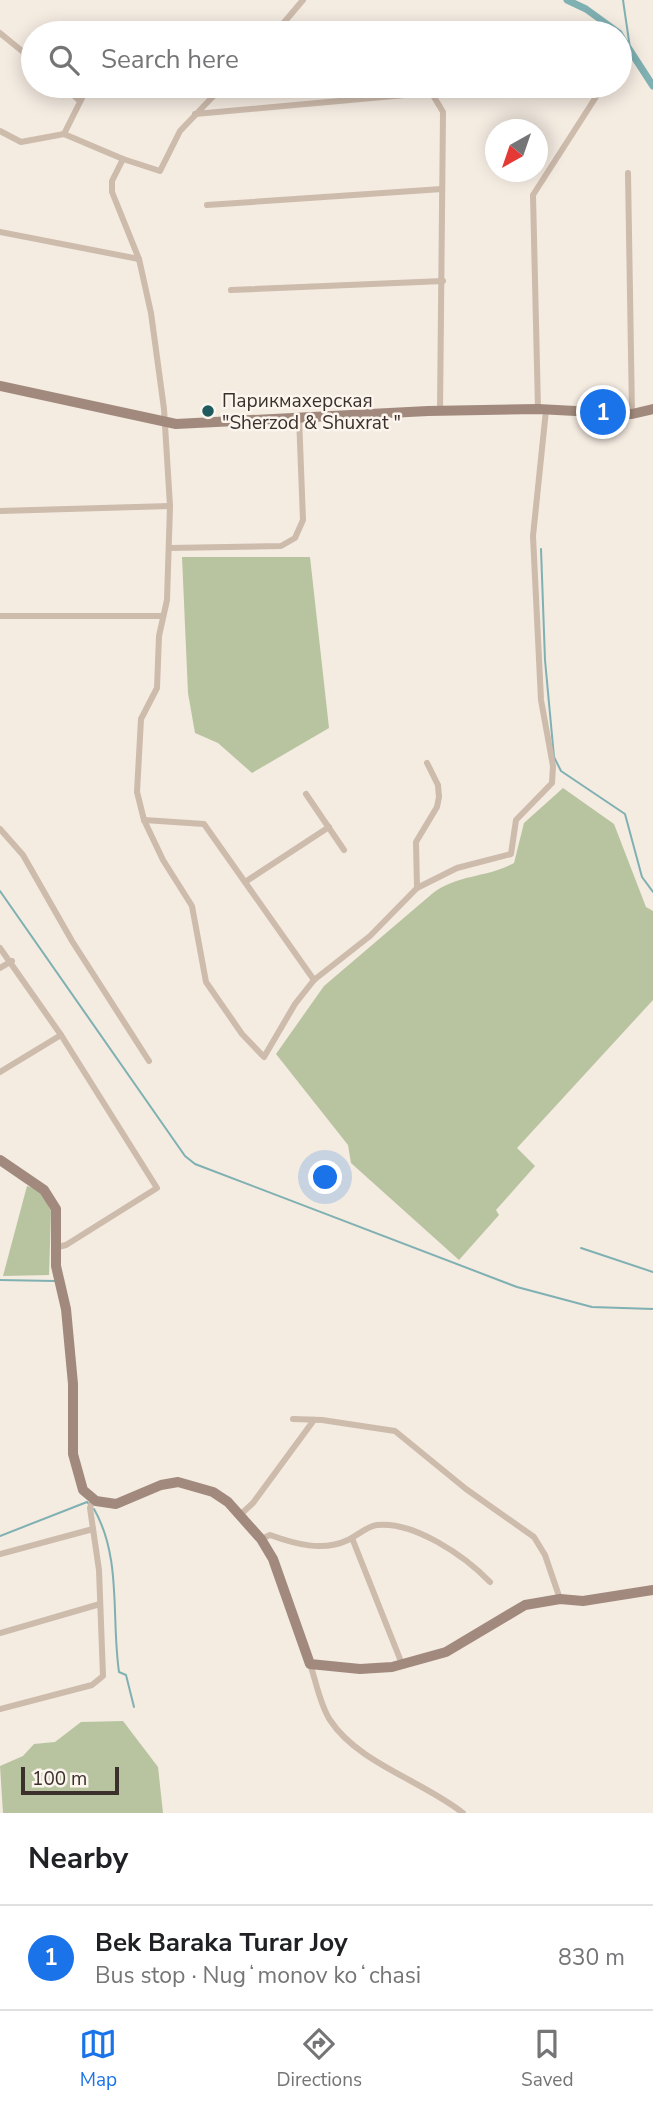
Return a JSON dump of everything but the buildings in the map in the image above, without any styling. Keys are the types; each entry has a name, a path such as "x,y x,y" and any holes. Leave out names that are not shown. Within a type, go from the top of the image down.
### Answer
{"street":[{"path":"285,21 303,0"},
{"path":"0,33 21,50"},
{"path":"77,98 80,101"},
{"path":"64,134 82,98"},
{"path":"0,131 21,142 64,134 123,159 160,171 180,131 211,98"},
{"path":"195,114 367,98"},
{"path":"435,98 443,112 440,410"},
{"path":"123,159 112,181 112,192 139,259 151,313 166,424 170,506 167,600 163,616 157,688 141,719 136,782 144,820 163,860 192,906 206,982 242,1034 264,1057 295,1004 314,980 370,936 417,888 457,868 512,854 516,820 552,783 553,766 541,700 533,536 542,410 533,195 595,98"},
{"path":"628,173 632,414"},
{"path":"208,205 442,189"},
{"path":"0,232 139,259"},
{"path":"231,290 443,281"},
{"path":"0,386 166,424 440,410 542,410 632,414 653,409"},
{"path":"169,548 281,546 295,538 303,520 299,417"},
{"path":"0,511 170,506"},
{"path":"0,615 163,616"},
{"path":"417,888 416,842 437,807 439,797 438,785 427,763"},
{"path":"306,794 344,850"},
{"path":"144,820 204,824 314,980"},
{"path":"245,882 330,827"},
{"path":"0,829 23,855 72,941 149,1061"},
{"path":"0,947 61,1035 157,1188 66,1245 54,1248"},
{"path":"0,968 12,961"},
{"path":"0,1072 61,1035"},
{"path":"0,1160 36,1183 52,1199 57,1214 54,1248 66,1309 72,1372 74,1461 83,1490 91,1503 105,1671 102,1680 0,1709"},
{"path":"293,1419 395,1431 466,1489 534,1537 545,1555 560,1599"},
{"path":"240,1515 253,1503 314,1420"},
{"path":"91,1503 116,1504 161,1485 178,1482 218,1495 261,1539 277,1565 329,1719 351,1746 439,1794 463,1813"},
{"path":"261,1539 270,1535 295,1544 333,1546 373,1525 417,1533 449,1548 489,1582"},
{"path":"0,1554 93,1529"},
{"path":"352,1538 402,1664"},
{"path":"310,1664 360,1669 402,1664 457,1646 520,1606 560,1599 583,1601 653,1590"},
{"path":"0,1633 100,1604"}],"green space":[{"path":"182,557 310,557 329,728 252,773 218,743 195,733 188,693"},
{"path":"563,788 614,824 646,907 653,911 653,1000 517,1148 535,1166 496,1210 499,1215 459,1260 351,1163 348,1145 276,1054 324,986 433,893 453,882 514,863 524,823"},
{"path":"27,1186 40,1190 51,1211 49,1275 3,1276"},
{"path":"123,1721 158,1767 163,1813 3,1813 0,1766 23,1756 34,1744 55,1742 81,1722"}],"waterway":[{"path":"567,0 602,21"},
{"path":"623,0 626,21"},
{"path":"632,54 653,86"},
{"path":"541,549 545,660 554,757 561,771 625,814 642,877 653,892"},
{"path":"0,891 185,1156 195,1164 517,1287 592,1307 653,1309"},
{"path":"581,1248 653,1272"},
{"path":"0,1280 55,1281"},
{"path":"0,1536 87,1502 90,1505"},
{"path":"94,1509 109,1547 119,1672 126,1675 134,1707"}],"place":[{"name":"Парикмахерская \"Sherzod & Shuxrat \"","path":"208,411"},
{"name":"Bek Baraka Turar Joy","path":"603,412"}]}
